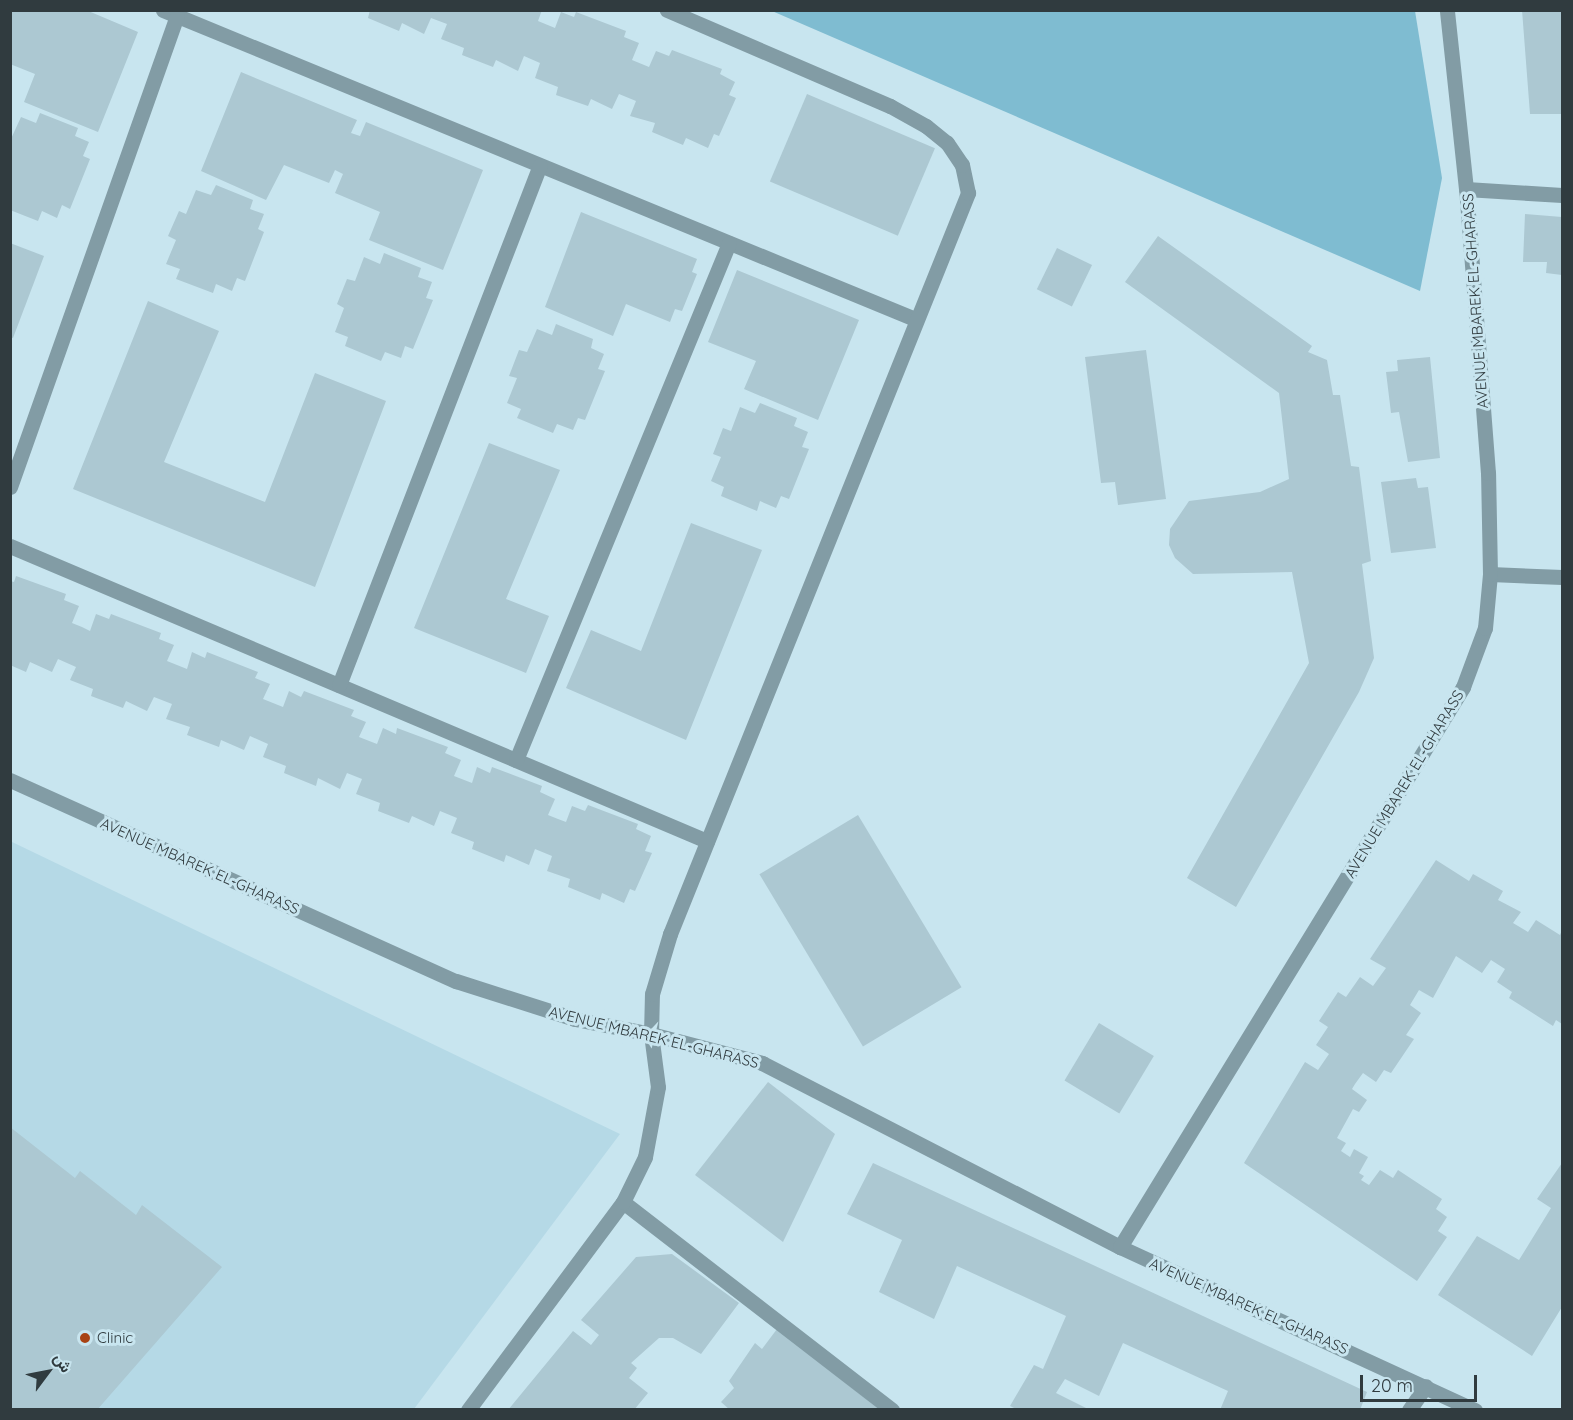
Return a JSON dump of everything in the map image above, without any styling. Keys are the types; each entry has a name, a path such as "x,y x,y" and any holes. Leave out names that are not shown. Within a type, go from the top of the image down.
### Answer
{"street":[{"path":"468,1410 623,1202 645,1157 656,1115 658,1087 651,1034 652,994 670,934 915,319 968,193 962,165 947,143 890,106 667,10"},
{"name":"AVENUE MBAREK EL-GHARASS","path":"1120,1247 1463,687 1485,628 1490,574 1488,473 1466,189 1447,10"},
{"path":"10,487 170,13 915,319"},
{"path":"339,685 540,165"},
{"path":"1466,189 1563,195"},
{"path":"516,760 729,243"},
{"path":"10,546 707,841"},
{"path":"1490,574 1563,577"},
{"name":"AVENUE MBAREK EL-GHARASS","path":"10,780 456,981 575,1019 651,1034 772,1068 1120,1247 1475,1410"},
{"path":"623,1202 892,1410"},
{"path":"1409,1410 1425,1386"}],"shaded area":[{"path":"772,11 1415,11 1442,178 1420,291"},
{"path":"10,841 620,1134 414,1409 11,1409"}],"building":[{"path":"10,10 86,10 138,32 98,132 24,102 35,74 10,64"},
{"path":"370,10 542,10 538,21 555,28 561,12 574,17 576,12 626,31 624,37 639,43 632,60 649,67 656,51 669,56 672,50 722,69 720,74 735,82 729,95 736,98 719,136 714,134 708,148 686,138 683,145 652,132 655,123 630,116 636,101 619,94 612,109 591,99 588,106 556,95 558,87 535,78 540,63 524,56 518,71 496,60 493,67 462,55 464,48 441,39 447,24 431,18 424,34 402,23 399,31 368,18"},
{"path":"1522,10 1562,10 1562,114 1530,114"},
{"path":"241,72 357,120 351,133 360,136 366,122 483,170 443,270 369,240 380,212 335,193 343,174 335,170 329,183 284,165 266,200 201,171"},
{"path":"807,94 935,148 898,236 770,181"},
{"path":"40,113 78,128 75,136 89,142 83,156 90,159 70,209 62,205 57,218 42,211 38,221 10,210 10,141 21,117 36,123"},
{"path":"216,185 253,200 250,209 264,214 258,229 264,232 245,281 237,278 232,291 216,284 213,293 176,279 180,269 166,264 176,240 168,236 179,211 186,214 196,190 211,195"},
{"path":"581,212 697,259 692,272 697,274 682,311 675,309 670,322 626,304 613,336 545,307"},
{"path":"1525,214 1562,217 1562,275 1546,273 1547,262 1523,262"},
{"path":"1158,236 1312,346 1308,352 1327,360 1333,395 1340,395 1351,466 1359,467 1371,561 1362,564 1374,658 1359,692 1236,907 1187,878 1309,663 1292,572 1193,574 1175,558 1169,545 1170,529 1189,501 1260,492 1289,479 1279,393 1125,282"},
{"path":"10,243 44,256 13,338 10,337"},
{"path":"1057,248 1092,265 1072,306 1037,289"},
{"path":"384,253 421,268 418,277 432,282 426,298 433,300 413,349 405,346 401,358 385,352 381,361 345,346 348,337 335,332 344,308 337,304 347,279 355,281 364,257 380,264"},
{"path":"737,270 859,320 818,420 744,389 756,361 708,342"},
{"path":"148,301 219,331 164,462 265,502 315,373 386,401 315,587 73,489"},
{"path":"556,324 593,339 591,348 604,354 598,369 605,371 585,420 578,418 573,430 557,424 553,433 517,418 521,409 507,403 517,378 509,376 519,350 527,352 537,329 552,335"},
{"path":"1146,350 1166,499 1118,505 1115,482 1101,483 1085,357"},
{"path":"1430,357 1440,458 1408,462 1399,412 1391,413 1386,372 1398,371 1397,360"},
{"path":"760,403 797,418 794,426 808,432 802,447 809,449 789,499 781,496 776,508 760,501 757,511 721,496 724,487 711,481 721,457 713,454 723,428 731,431 740,407 755,413"},
{"path":"489,443 560,470 506,599 549,616 526,673 414,628"},
{"path":"1416,478 1418,488 1428,487 1436,548 1391,553 1381,482"},
{"path":"691,523 762,550 686,740 566,688 591,630 641,651"},
{"path":"16,576 66,594 64,600 79,606 72,623 90,631 96,614 109,619 111,614 161,633 159,639 174,645 167,661 187,669 192,652 205,658 207,652 258,672 255,678 270,684 263,699 283,707 289,691 301,697 304,691 354,710 351,716 366,722 359,737 377,744 383,728 396,734 397,728 448,747 445,753 461,760 454,776 472,783 477,767 490,773 492,767 542,786 540,792 555,799 548,815 558,819 566,822 572,806 585,811 588,805 638,824 636,829 651,836 645,851 652,853 635,891 630,889 624,903 602,893 600,900 568,887 570,879 547,871 552,856 535,849 529,865 506,855 504,862 472,849 474,842 451,833 457,818 440,811 434,826 412,816 409,823 378,811 380,803 356,794 362,779 347,773 340,789 318,778 316,786 284,773 286,766 263,757 268,744 250,736 244,750 221,740 219,747 187,735 190,727 166,719 172,704 154,697 147,711 126,701 123,708 91,696 93,689 70,680 76,667 58,659 52,672 30,662 26,672 10,665 10,581 14,582"},
{"path":"858,815 962,987 863,1047 759,874"},
{"path":"1436,860 1469,881 1473,874 1503,891 1498,900 1521,912 1513,923 1528,932 1536,920 1560,935 1562,930 1562,1024 1556,1020 1553,1026 1509,998 1512,992 1497,982 1505,969 1491,960 1482,973 1456,956 1433,998 1419,990 1410,1005 1421,1013 1406,1035 1414,1039 1391,1073 1384,1070 1376,1082 1363,1073 1352,1089 1367,1100 1359,1112 1353,1109 1337,1138 1346,1143 1341,1151 1350,1157 1354,1149 1368,1157 1359,1173 1364,1176 1361,1180 1369,1185 1380,1170 1393,1178 1398,1170 1442,1199 1436,1209 1447,1217 1438,1231 1447,1237 1417,1281 1244,1163 1305,1062 1318,1070 1329,1054 1316,1045 1328,1027 1319,1021 1338,992 1346,997 1360,977 1373,986 1386,968 1370,959"},
{"path":"1099,1023 1154,1056 1119,1113 1064,1080"},
{"path":"768,1082 835,1134 783,1242 695,1175"},
{"name":"Clinic","path":"10,1127 75,1178 80,1171 136,1215 142,1205 222,1267 97,1410 10,1410"},
{"path":"873,1163 1367,1392 1360,1410 1220,1410 1228,1391 1123,1343 1099,1396 1065,1379 1056,1393 1090,1410 1018,1410 1010,1406 1034,1365 1043,1369 1066,1316 957,1266 934,1319 879,1292 902,1240 847,1214"},
{"path":"1562,1163 1562,1307 1532,1356 1438,1295 1477,1236 1519,1260 1551,1208 1537,1199"},
{"path":"672,1254 739,1303 701,1354 673,1338 659,1338 631,1363 637,1368 629,1378 648,1393 634,1410 508,1410 573,1331 591,1345 599,1335 581,1320 636,1257"},
{"path":"777,1329 880,1410 730,1410 721,1402 734,1388 729,1381 755,1343 762,1349"}],"place":[{"name":"Clinic","path":"85,1338"}]}
